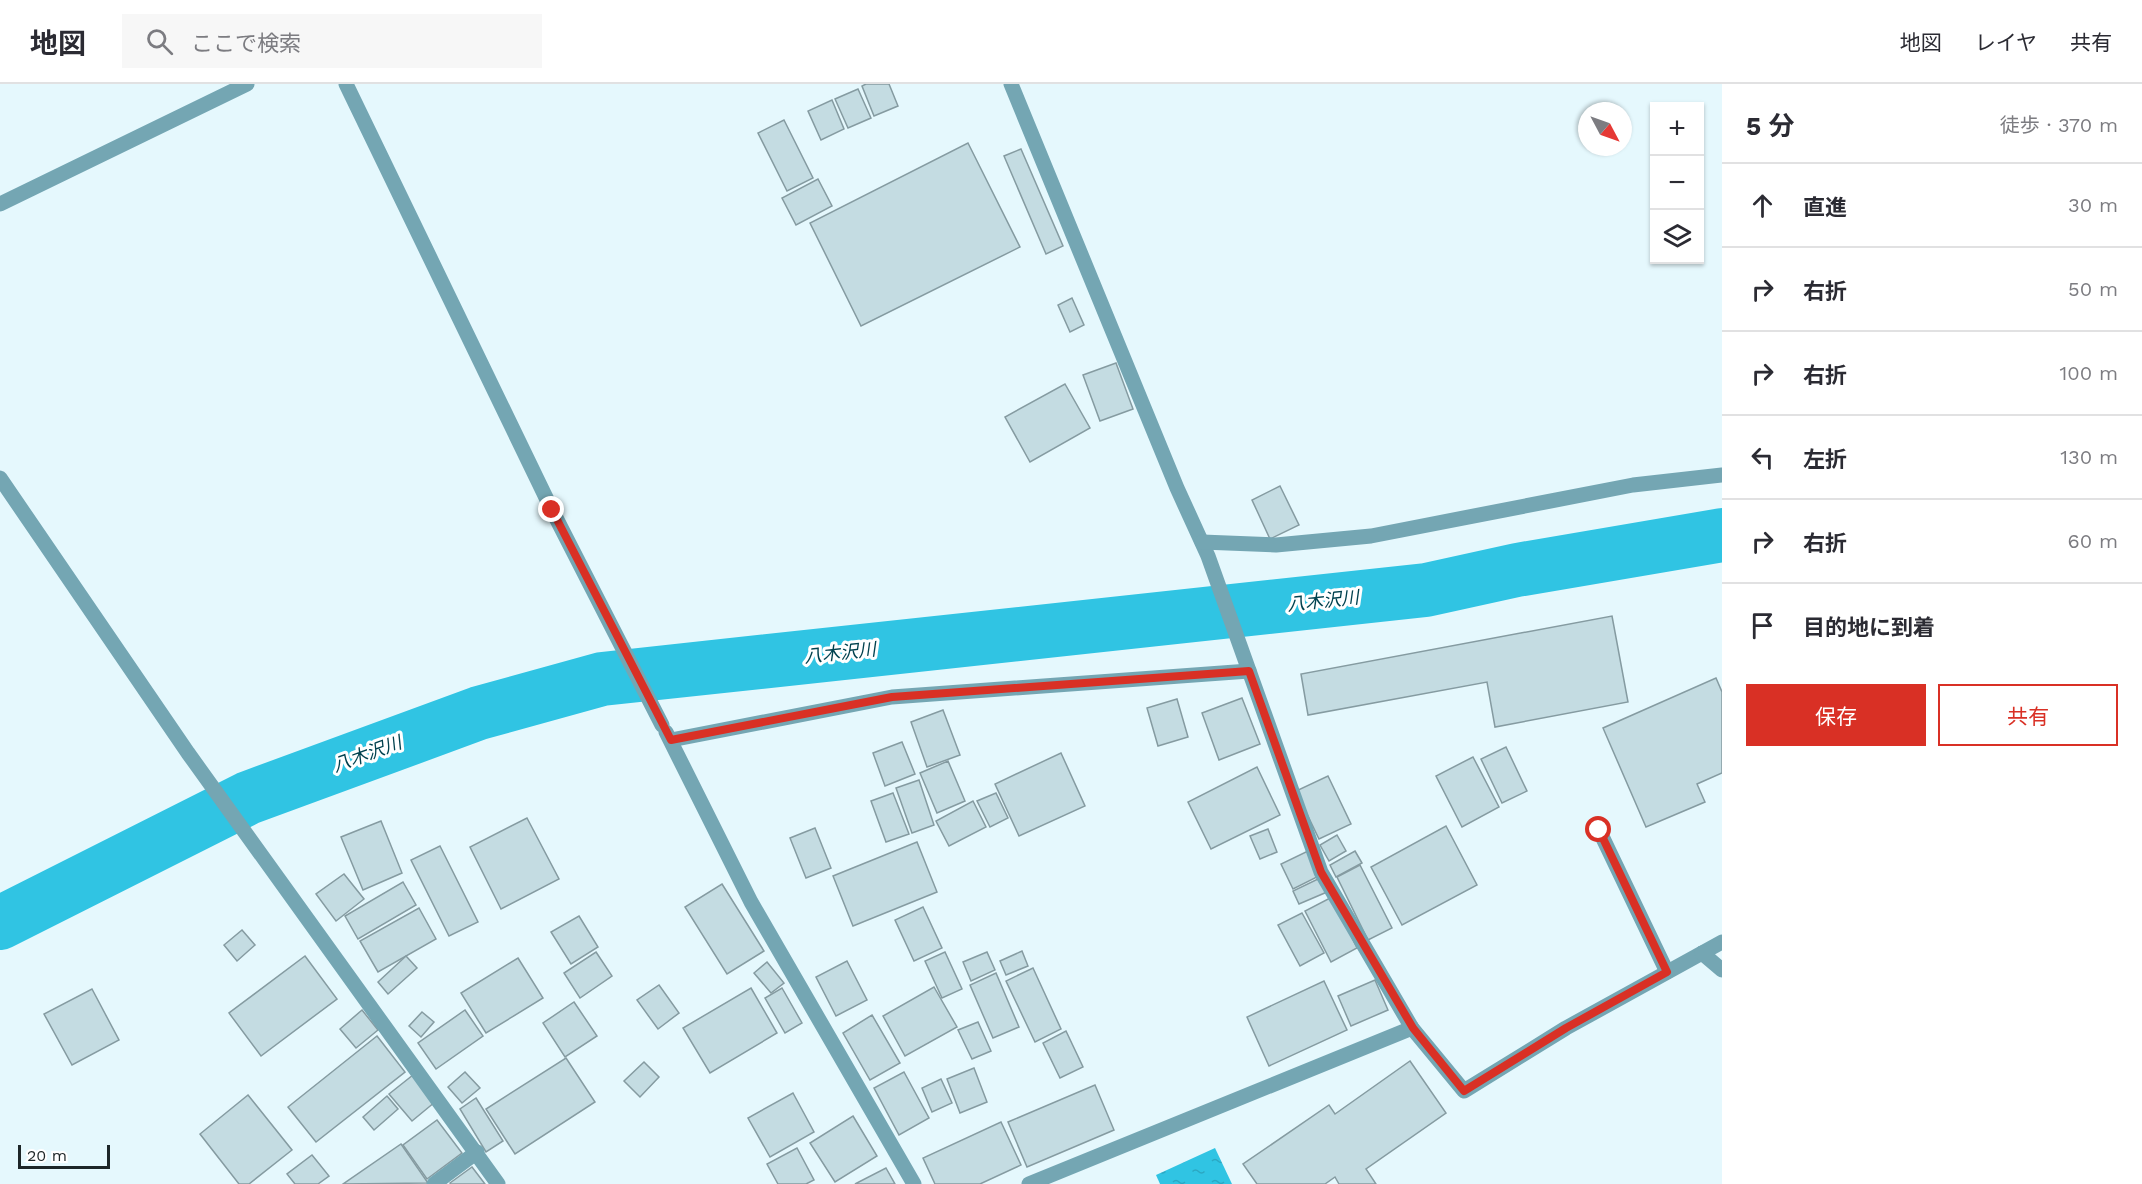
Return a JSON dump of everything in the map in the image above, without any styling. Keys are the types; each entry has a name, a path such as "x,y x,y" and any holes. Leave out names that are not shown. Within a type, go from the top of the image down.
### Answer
{"street":[{"path":"0,204 247,84"},
{"path":"346,84 592,587 751,902 914,1184"},
{"path":"1011,84 1205,549 1321,872 1413,1028 1464,1091 1566,1028 1722,942"},
{"path":"1205,549 1371,536 1633,485 1722,475"},
{"path":"0,478 188,753 498,1184"},
{"path":"671,740 892,697 1249,671"},
{"path":"1599,830 1667,972"},
{"path":"1702,953 1722,970"},
{"path":"1029,1184 1413,1028"},
{"path":"434,1184 477,1152"}],"water":[{"path":"1215,1148 1232,1184 1160,1184 1156,1175"}],"building":[{"path":"889,84 898,106 874,116 862,86"},
{"path":"858,89 871,118 848,128 835,99"},
{"path":"832,100 844,129 821,140 808,111"},
{"path":"784,120 813,178 787,191 758,133"},
{"path":"968,143 1020,247 861,326 810,223"},
{"path":"1021,149 1063,246 1046,254 1004,156"},
{"path":"818,179 832,206 796,225 782,198"},
{"path":"1072,298 1084,325 1070,332 1058,305"},
{"path":"1116,363 1133,409 1100,421 1083,375"},
{"path":"1065,384 1090,428 1030,462 1005,417"},
{"path":"1280,486 1299,525 1270,539 1252,500"},
{"path":"1612,616 1628,702 1495,727 1487,682 1308,715 1301,674"},
{"path":"1716,678 1722,692 1722,773 1697,784 1705,802 1646,827 1603,728"},
{"path":"1242,698 1260,744 1219,760 1202,713"},
{"path":"1177,699 1188,737 1158,746 1147,708"},
{"path":"943,710 960,755 927,767 911,722"},
{"path":"902,742 915,774 885,786 873,753"},
{"path":"1506,747 1527,791 1502,803 1481,759"},
{"path":"1061,753 1085,806 1019,836 995,784"},
{"path":"1473,757 1499,807 1462,827 1436,776"},
{"path":"948,761 965,801 937,813 920,773"},
{"path":"1257,767 1280,815 1211,849 1188,802"},
{"path":"1328,776 1351,824 1319,839 1296,791"},
{"path":"919,780 934,825 912,833 896,788"},
{"path":"893,793 909,834 886,842 871,801"},
{"path":"996,793 1008,818 990,827 977,801"},
{"path":"973,801 986,827 949,846 936,821"},
{"path":"527,818 559,879 501,909 470,847"},
{"path":"381,821 402,873 363,890 341,837"},
{"path":"1446,826 1477,885 1402,925 1371,867"},
{"path":"815,828 831,868 806,878 790,838"},
{"path":"1268,829 1277,852 1260,859 1250,836"},
{"path":"1337,835 1346,851 1329,861 1320,845"},
{"path":"917,842 937,892 853,926 833,876"},
{"path":"440,846 478,922 449,936 411,860"},
{"path":"1308,851 1319,876 1293,889 1281,864"},
{"path":"1355,851 1362,863 1336,877 1330,865"},
{"path":"1360,865 1392,928 1368,940 1337,877"},
{"path":"344,874 364,899 336,921 316,894"},
{"path":"1320,878 1327,892 1299,904 1293,891"},
{"path":"403,882 416,905 358,939 345,916"},
{"path":"722,884 764,951 727,974 685,907"},
{"path":"1332,897 1357,948 1331,962 1305,911"},
{"path":"923,907 942,948 914,961 895,920"},
{"path":"419,908 436,939 378,972 360,941"},
{"path":"1302,913 1324,953 1300,966 1278,925"},
{"path":"579,916 598,947 571,964 551,932"},
{"path":"242,930 255,945 237,961 224,945"},
{"path":"1022,951 1028,966 1006,975 1000,961"},
{"path":"596,952 612,976 580,998 564,973"},
{"path":"945,952 962,989 942,998 925,961"},
{"path":"987,952 995,970 971,981 963,962"},
{"path":"305,956 337,999 261,1056 229,1013"},
{"path":"406,956 417,968 388,994 378,982"},
{"path":"518,958 543,998 486,1033 461,993"},
{"path":"847,961 867,1000 836,1016 816,977"},
{"path":"767,962 784,983 771,993 754,973"},
{"path":"1033,968 1061,1029 1035,1042 1006,981"},
{"path":"996,973 1019,1027 993,1038 970,985"},
{"path":"1375,980 1388,1010 1351,1026 1338,996"},
{"path":"1324,981 1347,1030 1269,1066 1247,1017"},
{"path":"659,985 679,1013 658,1029 637,1000"},
{"path":"934,987 957,1027 905,1056 883,1016"},
{"path":"751,988 777,1033 710,1073 683,1028"},
{"path":"782,988 802,1023 785,1033 765,998"},
{"path":"92,989 119,1040 72,1065 44,1014"},
{"path":"574,1002 597,1036 565,1057 543,1023"},
{"path":"362,1010 378,1030 356,1048 340,1029"},
{"path":"465,1010 483,1036 436,1069 418,1043"},
{"path":"422,1012 434,1022 421,1037 409,1026"},
{"path":"872,1015 900,1063 870,1080 843,1033"},
{"path":"978,1022 991,1051 972,1059 958,1030"},
{"path":"1066,1031 1083,1067 1060,1078 1043,1043"},
{"path":"377,1036 405,1072 316,1142 288,1107"},
{"path":"566,1058 595,1102 515,1154 486,1109"},
{"path":"1410,1061 1446,1113 1366,1169 1376,1184 1339,1184 1335,1177 1325,1184 1257,1184 1243,1164 1329,1105 1335,1114"},
{"path":"644,1062 659,1077 640,1097 624,1081"},
{"path":"974,1068 987,1102 960,1113 947,1079"},
{"path":"465,1072 480,1088 462,1103 448,1087"},
{"path":"904,1072 929,1118 899,1135 874,1088"},
{"path":"413,1075 435,1102 412,1121 389,1094"},
{"path":"941,1079 952,1103 932,1112 922,1088"},
{"path":"1095,1085 1114,1130 1027,1167 1008,1122"},
{"path":"793,1093 814,1132 770,1157 748,1118"},
{"path":"248,1095 292,1150 249,1184 239,1184 200,1134"},
{"path":"387,1096 398,1109 374,1130 363,1117"},
{"path":"476,1098 503,1141 486,1152 460,1109"},
{"path":"853,1116 877,1156 835,1182 810,1143"},
{"path":"437,1120 462,1153 427,1179 403,1145"},
{"path":"1001,1122 1021,1165 980,1184 935,1184 923,1158"},
{"path":"401,1144 428,1183 343,1184"},
{"path":"797,1148 814,1180 806,1184 778,1184 767,1164"},
{"path":"312,1155 329,1176 318,1184 295,1184 287,1174"},
{"path":"472,1167 485,1184 450,1183"},
{"path":"886,1168 895,1184 855,1184"}],"waterway":[{"name":"八木沢川","path":"0,923 248,798 479,713 602,679 1426,590 1517,570 1722,535"}],"route":[{"path":"552,510 671,740 892,697 1249,671 1321,872 1413,1028 1464,1091 1566,1028 1667,972 1599,830"}]}
